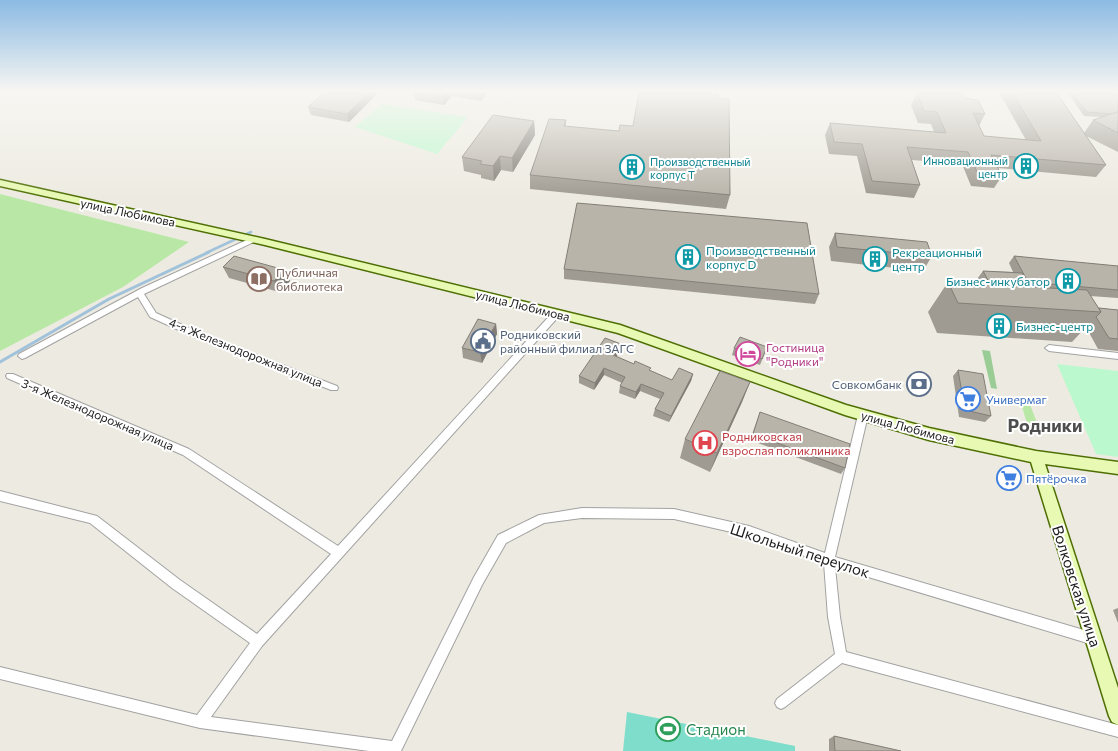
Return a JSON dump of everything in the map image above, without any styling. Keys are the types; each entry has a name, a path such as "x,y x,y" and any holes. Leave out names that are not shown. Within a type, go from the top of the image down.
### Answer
{"main road":[{"name":"улица Любимова","path":"0,183 245,238 620,329 863,415 928,434 1036,457 1118,468"},
{"name":"Волковская улица","path":"1036,457 1118,716"}],"street":[{"path":"22,356 245,238"},
{"name":"4-я Железнодорожная улица","path":"139,293 153,315 197,335 334,388"},
{"path":"200,722 258,642 557,313"},
{"path":"1049,348 1118,356"},
{"name":"3-я Железнодорожная улица","path":"10,376 186,452 339,553"},
{"path":"841,657 834,617 829,560 863,415"},
{"path":"0,496 93,520 176,584 258,642"},
{"name":"Школьный переулок","path":"394,749 478,581 502,539 543,518 582,513 674,514 749,531 829,560 1094,640"},
{"path":"781,703 841,657"},
{"path":"841,657 1118,731"},
{"path":"0,673 200,722 394,749"}],"green space":[{"path":"355,127 460,127 437,154"},
{"path":"0,194 189,242 123,287 0,351"},
{"path":"982,350 990,351 997,389 991,388"},
{"path":"1057,364 1118,371 1118,457 1096,454"},
{"path":"1020,400 1029,402 1041,433 1029,430"}],"shaded area":[{"name":"Стадион","path":"627,712 795,746 795,751 623,751"}],"building":[{"path":"484,127 530,127 512,158 500,156 493,166 480,164 482,161 462,157"},
{"name":"Производственный корпус T","path":"546,127 576,127 619,131 620,127 729,127 730,195 530,175"},
{"path":"831,127 877,127 946,133 943,127 980,127 984,136 1041,141 1033,127 1080,127 1106,165 991,155 1002,176 978,174 968,152 907,147 920,185 872,181 862,144 834,142"},
{"path":"1107,127 1118,127 1118,133"},
{"name":"Производственный корпус D","path":"577,203 807,223 819,294 564,269"},
{"path":"835,233 927,242 932,256 837,247"},
{"path":"234,256 285,270 274,281 223,267"},
{"name":"Бизнес-инкубатор","path":"1014,256 1118,266 1118,290 1028,282"},
{"path":"983,271 1022,273 1030,287 1087,290 1101,312 958,303 948,282 990,284"},
{"path":"1099,308 1118,310 1118,339 1109,338 1096,317 1101,312"},
{"path":"478,319 496,324 480,352 462,348"},
{"path":"740,337 767,347 762,359 734,348"},
{"path":"605,338 621,344 613,355 634,364 635,361 651,368 649,370 672,380 679,368 693,374 671,416 655,409 664,393 641,384 636,392 620,386 625,377 604,368 595,383 579,376"},
{"path":"958,370 983,374 991,416 965,410"},
{"name":"Родниковская взрослая поликлиника","path":"720,371 750,382 717,453 685,439"},
{"path":"760,412 850,444 845,468 753,434"},
{"path":"834,736 901,751 835,751"}],"waterway":[{"path":"206,253 251,232"},
{"path":"0,362 109,299 209,252"}],"place":[{"name":"Инновационный центр","path":"1026,166"},
{"name":"Производственный корпус T","path":"632,167"},
{"name":"Производственный корпус D","path":"688,257"},
{"name":"Рекреационный центр","path":"875,259"},
{"name":"Публичная библиотека","path":"259,279"},
{"name":"Бизнес-инкубатор","path":"1068,281"},
{"name":"Бизнес-центр","path":"999,326"},
{"name":"Родниковский районный филиал ЗАГС","path":"483,341"},
{"name":"Гостиница \"Родники\"","path":"748,354"},
{"name":"Совкомбанк","path":"919,384"},
{"name":"Универмаг","path":"968,399"},
{"name":"Родниковская взрослая поликлиника","path":"705,443"},
{"name":"Пятёрочка","path":"1009,478"},
{"name":"Стадион","path":"668,729"}],"district":[{"name":"Родники","path":"1045,425"}]}
